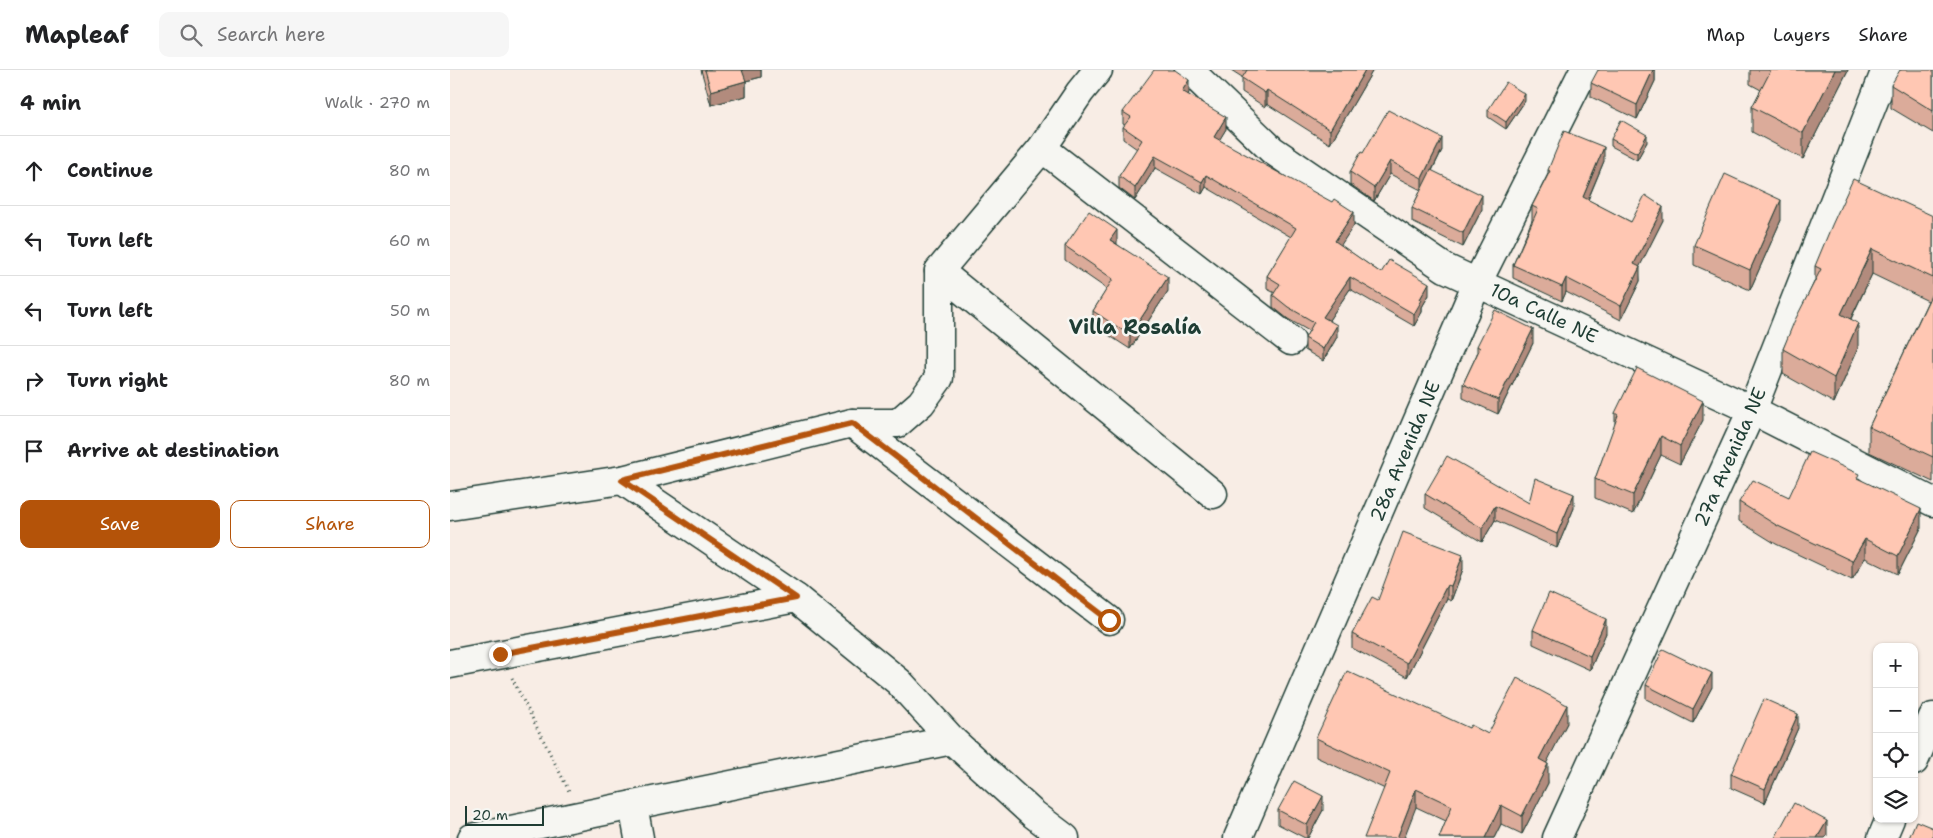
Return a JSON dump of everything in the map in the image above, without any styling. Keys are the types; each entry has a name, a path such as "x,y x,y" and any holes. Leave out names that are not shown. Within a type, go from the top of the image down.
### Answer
{"street":[{"path":"450,506 622,480 852,423 898,424 921,403 938,378 939,271 1042,148 1080,92 1098,70"},
{"name":"10a Calle NE","path":"1189,70 1272,150 1445,268 1752,410 1933,502"},
{"name":"28a Avenida NE","path":"1238,838 1477,282 1584,70"},
{"name":"27a Avenida NE","path":"1557,838 1752,410 1886,70"},
{"path":"1042,148 1291,341"},
{"path":"939,271 1213,494"},
{"path":"852,423 1109,620"},
{"path":"622,480 796,598 900,682 952,740 1032,814 1066,838"},
{"path":"450,664 796,598"},
{"path":"1918,752 1933,717"},
{"path":"472,838 952,740"},
{"path":"633,805 639,838"},
{"path":"1882,838 1888,823"}],"path":[{"path":"500,654 582,816"}],"building":[{"path":"705,70 742,70 746,81 711,91"},
{"path":"1154,70 1175,70 1189,80 1182,91 1226,117 1214,137 1332,202 1334,199 1354,212 1335,241 1381,273 1389,260 1429,283 1414,314 1350,277 1323,317 1337,325 1323,349 1305,338 1314,322 1288,307 1273,295 1280,284 1267,276 1296,228 1206,175 1202,182 1155,156 1135,188 1119,176 1142,140 1123,127 1131,117 1123,112"},
{"path":"1247,70 1365,70 1330,130 1267,90 1265,93 1242,78"},
{"path":"1598,70 1653,70 1637,105 1591,83"},
{"path":"1771,70 1835,70 1803,133 1752,107"},
{"path":"1900,70 1933,70 1933,111 1891,85"},
{"path":"1506,82 1525,94 1506,122 1488,110"},
{"path":"1388,110 1442,138 1422,178 1390,161 1374,188 1350,172"},
{"path":"1621,120 1647,135 1637,153 1611,139"},
{"path":"1564,131 1604,147 1583,197 1631,222 1645,195 1663,207 1634,264 1640,267 1621,306 1566,278 1562,287 1513,265 1538,209 1532,206 1550,171 1548,170"},
{"path":"1431,170 1482,195 1463,233 1412,208"},
{"path":"1725,174 1781,200 1750,270 1694,245"},
{"path":"1853,179 1933,216 1933,278 1872,249 1841,314 1858,323 1834,378 1783,349 1794,322 1821,269 1815,266"},
{"path":"1089,211 1117,230 1110,240 1168,277 1130,335 1093,311 1113,279 1065,246"},
{"path":"1933,291 1933,457 1869,427"},
{"path":"1495,310 1533,329 1498,400 1463,384 1480,348 1477,346"},
{"path":"1637,368 1703,401 1680,446 1661,436 1633,495 1595,479 1618,415 1615,413"},
{"path":"1810,452 1859,474 1857,478 1921,509 1898,556 1865,539 1852,561 1776,525 1739,502 1753,480 1789,497"},
{"path":"1447,456 1529,503 1535,478 1574,494 1557,534 1495,506 1482,528 1425,494"},
{"path":"1403,532 1463,555 1451,586 1447,585 1407,663 1352,634 1372,597 1378,600"},
{"path":"1549,593 1606,619 1590,656 1533,630"},
{"path":"1663,649 1712,673 1693,709 1646,685"},
{"path":"1347,671 1469,728 1471,725 1488,734 1517,678 1567,705 1539,759 1548,764 1522,816 1501,805 1485,838 1439,838 1452,806 1416,789 1397,838 1364,838 1390,773 1316,738"},
{"path":"1764,699 1798,714 1765,789 1731,774"},
{"path":"1294,781 1323,796 1307,825 1278,810"},
{"path":"1794,803 1827,821 1817,838 1775,838"},
{"path":"1918,822 1933,828 1933,838 1909,838 1915,823"}],"district":[{"name":"Villa Rosalía","path":"1135,327"}],"route":[{"path":"500,654 796,598 622,480 852,423 1109,620"}]}
